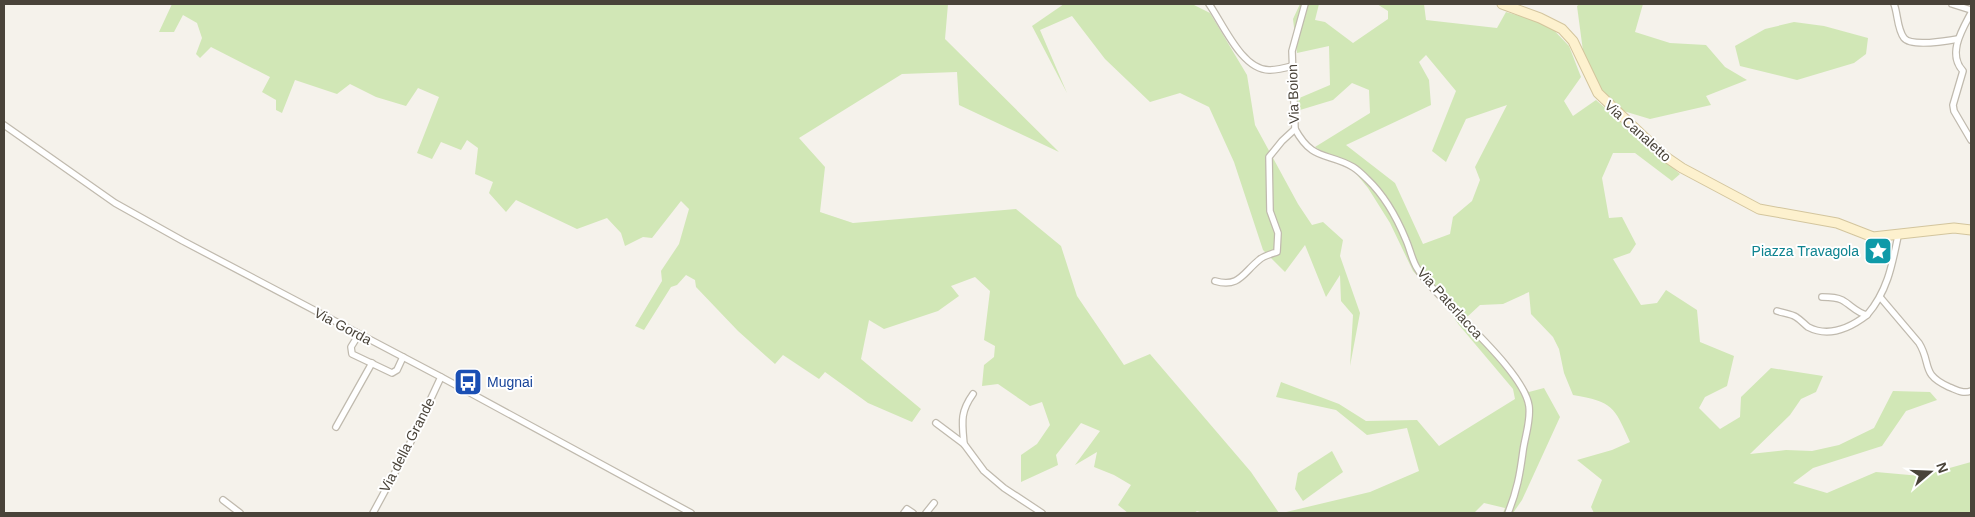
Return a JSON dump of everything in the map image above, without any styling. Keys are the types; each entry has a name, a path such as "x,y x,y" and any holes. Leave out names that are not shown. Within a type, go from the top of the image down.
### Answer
{"street":[{"path":"1209,4 1239,52 1249,63 1259,69 1269,70 1292,66"},
{"name":"Via Boion","path":"1215,281 1225,284 1241,279 1260,258 1277,252 1278,232 1270,212 1269,157 1295,129 1292,51 1305,4"},
{"name":"Via Canaletto","path":"1502,4 1540,18 1562,29 1573,41 1598,93 1663,155 1676,165 1759,209 1838,223 1874,237 1898,236 1954,228 1971,230"},
{"path":"1894,4 1899,28 1904,38 1909,42 1938,42 1958,39"},
{"path":"1952,4 1971,12 1958,39 1956,55 1958,63 1964,71 1953,105 1954,111 1971,140"},
{"name":"Via Gorda","path":"4,125 115,203 691,513"},
{"name":"Via Paterlacca","path":"1295,129 1301,140 1311,150 1324,158 1336,160 1354,167 1370,181 1400,224 1417,268 1496,353 1525,393 1529,404 1527,431 1521,472 1508,513"},
{"path":"1777,311 1796,316 1808,327 1821,331 1831,332 1855,325 1880,298 1891,271 1898,236"},
{"path":"1822,297 1836,298 1844,301 1860,314 1866,315"},
{"path":"1880,298 1919,343 1924,351 1927,368 1936,381 1962,393 1971,391"},
{"path":"359,334 351,347 351,352 372,363 392,373 397,370 404,357"},
{"path":"336,428 372,363"},
{"name":"Via della Grande","path":"373,513 405,454 441,377"},
{"path":"964,444 962,418 964,406 973,394"},
{"path":"936,423 964,444 984,470 1004,488 1042,513"},
{"path":"223,500 240,513"},
{"path":"926,513 934,503"},
{"path":"904,513 907,509 913,513"}],"green space":[{"path":"172,4 948,4 945,39 1059,152 959,105 957,72 902,74 799,138 825,167 820,212 853,223 1016,209 1061,246 1077,296 1124,365 1150,354 1251,472 1279,513 1204,513 1197,511 1194,513 1128,513 1118,505 1131,485 1114,475 1094,467 1097,452 1075,465 1100,431 1081,423 1056,455 1058,465 1021,482 1021,455 1037,444 1050,425 1042,402 1030,406 998,384 982,386 984,365 994,357 995,346 984,340 990,291 975,277 951,286 959,296 938,311 884,329 869,320 861,359 921,409 912,422 868,403 825,372 819,379 783,355 775,364 738,331 696,287 695,280 686,275 677,285 671,287 644,330 635,326 662,281 661,271 679,244 689,209 681,201 652,238 643,237 625,246 621,233 607,218 577,229 516,200 506,212 489,193 493,182 475,174 478,148 467,140 461,150 441,142 432,159 417,153 439,97 418,88 406,106 376,97 350,84 337,94 295,80 282,113 276,110 276,100 262,92 270,77 211,47 200,58 196,54 202,38 197,23 183,15 174,32 159,32"},
{"path":"1064,4 1192,4 1210,13 1247,75 1255,125 1298,204 1312,225 1323,222 1343,240 1340,256 1360,313 1350,366 1353,315 1341,301 1340,275 1326,297 1305,245 1285,272 1263,250 1234,162 1209,107 1180,93 1150,102 1105,59 1072,16 1040,30 1067,93 1032,26"},
{"path":"1300,4 1319,4 1315,20 1325,22 1353,43 1388,19 1388,11 1377,4 1424,4 1426,20 1497,28 1506,12 1548,24 1569,46 1581,77 1564,101 1573,116 1596,100 1680,174 1672,181 1635,153 1613,153 1602,178 1609,218 1622,217 1636,244 1630,253 1613,259 1641,305 1657,303 1666,290 1697,310 1700,342 1734,356 1727,386 1705,397 1699,408 1720,429 1740,417 1741,397 1771,368 1823,376 1816,392 1801,399 1790,415 1750,454 1786,450 1812,451 1839,445 1874,428 1893,391 1930,392 1937,400 1906,411 1882,446 1813,468 1793,483 1827,493 1876,472 1921,476 1971,462 1971,513 1594,513 1591,507 1602,480 1577,460 1612,450 1630,442 1620,420 1604,403 1573,395 1564,373 1559,349 1553,337 1531,314 1529,292 1503,304 1480,305 1467,317 1529,392 1544,388 1560,417 1522,500 1513,513 1503,513 1505,508 1484,503 1474,513 1282,513 1370,492 1419,471 1407,428 1367,435 1336,410 1276,397 1281,382 1339,404 1366,421 1417,420 1439,446 1515,399 1513,389 1447,308 1413,271 1390,223 1368,188 1354,171 1315,147 1370,113 1369,90 1352,83 1333,100 1300,110 1297,99 1330,85 1329,46 1297,53 1293,19","holes":["1426,55 1456,91 1432,151 1446,162 1466,119 1507,105 1475,167 1480,180 1472,201 1453,217 1450,234 1423,244 1395,183 1346,145 1431,105 1429,80 1419,62"]},
{"path":"1580,4 1643,4 1635,32 1670,43 1706,45 1725,67 1747,80 1706,96 1711,105 1650,119 1620,110 1603,94 1583,51 1577,6"},
{"path":"1794,22 1824,26 1868,38 1866,54 1854,63 1797,80 1740,66 1735,46 1765,29"},
{"path":"1332,451 1343,472 1303,501 1295,489 1298,473"}],"place":[{"name":"Piazza Travagola","path":"1878,251"},
{"name":"Mugnai","path":"468,382"}]}
